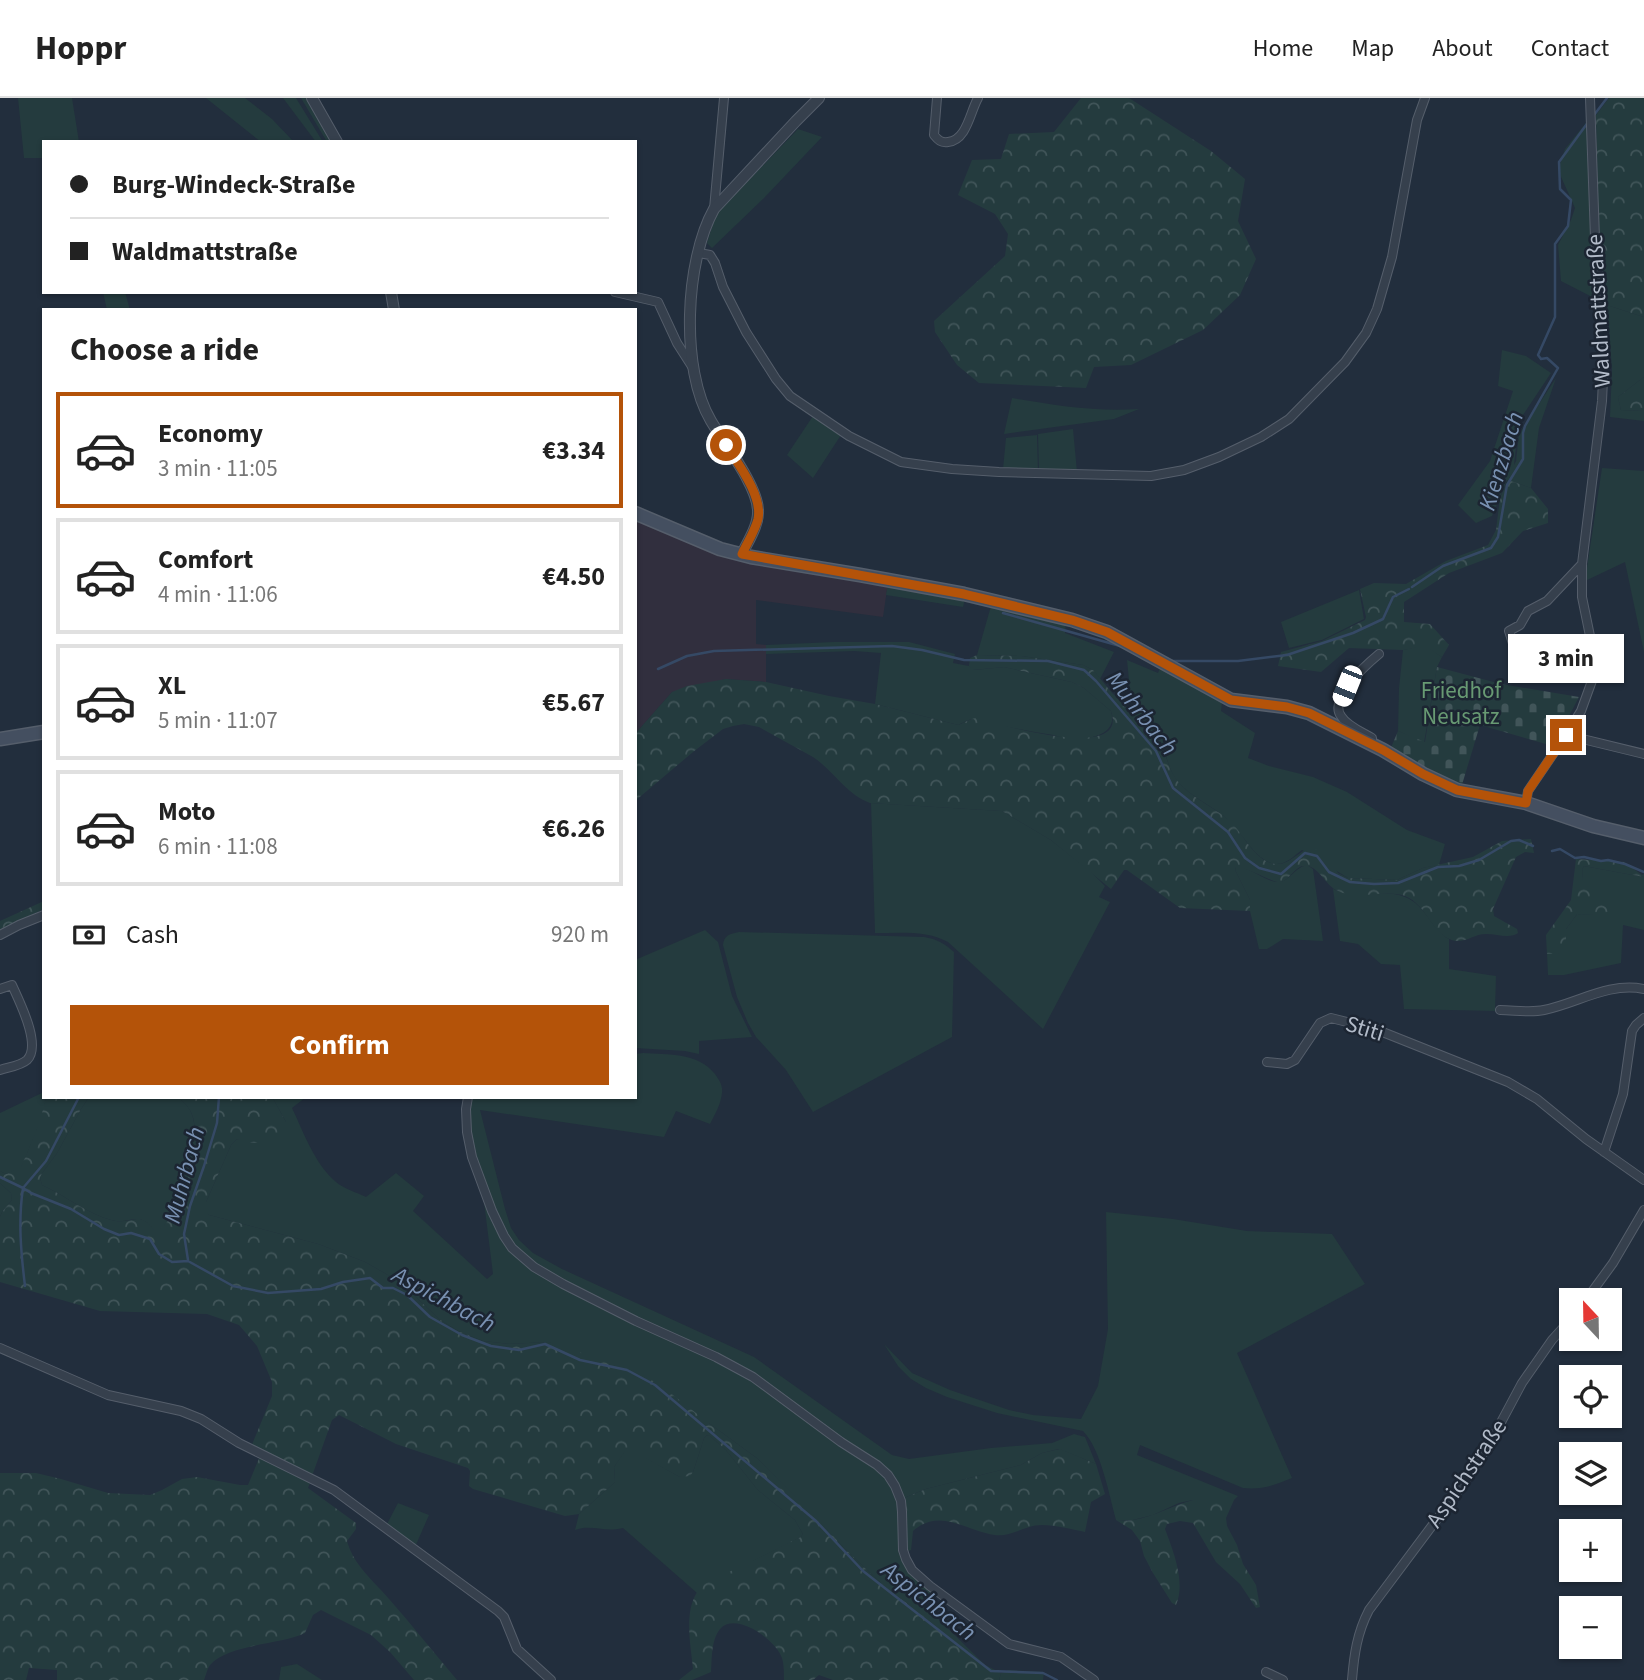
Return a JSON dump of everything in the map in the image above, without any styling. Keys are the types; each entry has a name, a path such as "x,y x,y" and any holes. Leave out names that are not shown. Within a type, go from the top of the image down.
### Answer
{"main road":[{"path":"637,514 720,549 964,594 1041,612 1107,632 1231,700 1287,707 1309,713 1457,790 1526,803 1644,838"},
{"path":"0,739 42,732"}],"street":[{"path":"312,98 336,140"},
{"path":"714,209 724,98"},
{"path":"686,349 690,298 699,253 714,209 819,98"},
{"path":"937,98 934,135 944,143 958,138 978,98"},
{"path":"699,253 710,256 715,263 723,287 746,332 790,396 849,436 901,462 999,472 1151,476 1184,470 1261,437 1290,419 1345,362 1366,333 1377,309 1392,257 1417,120 1424,98"},
{"name":"Waldmattstraße","path":"1526,803 1528,791 1581,711 1593,678 1590,636 1582,597 1582,564 1602,401 1604,358 1595,238 1590,98"},
{"path":"624,294 658,302 686,349 709,418 754,493 758,518 742,554"},
{"path":"1582,564 1547,601 1528,611 1520,625 1509,631 1519,662 1591,653"},
{"path":"1371,744 1372,738 1339,715 1338,707 1347,686 1379,654"},
{"path":"1566,735 1644,754"},
{"path":"0,935 42,916"},
{"path":"0,989 12,985 33,1046 26,1061 0,1070"},
{"path":"1500,1010 1541,1011 1611,989 1630,986 1644,989"},
{"name":"Stiti","path":"1267,1062 1282,1065 1295,1060 1320,1023 1331,1018 1375,1029 1516,1086 1537,1099 1604,1152"},
{"path":"1644,1018 1632,1031 1623,1094 1604,1152 1644,1180"},
{"path":"468,1099 467,1132 472,1157 492,1210 512,1248 534,1267 563,1284 753,1377 877,1465 895,1486 901,1501 903,1550 912,1570 1009,1644 1061,1657 1094,1680"},
{"path":"1595,1288 1644,1210"},
{"name":"Aspichstraße","path":"1352,1680 1354,1653 1368,1610 1464,1483 1528,1374 1559,1332"},
{"path":"0,1348 108,1395 181,1411 201,1419 239,1443 334,1490 498,1611 517,1649 551,1680"},
{"path":"1266,1672 1283,1680"}],"shaded area":[{"path":"637,517 716,551 888,583 883,617 756,600 756,644 766,645 766,682 726,679 672,692 637,732"}],"green space":[{"path":"18,98 72,98 79,140 42,140 42,158 24,158"},
{"path":"206,98 245,98 272,119 292,140 258,140"},
{"path":"283,98 296,98 322,140 314,140"},
{"path":"301,98 306,98 331,140 326,140"},
{"path":"1081,98 1129,98 1211,151 1245,179 1238,221 1256,259 1240,295 1203,330 1131,365 1094,367 1086,388 979,383 957,365 935,332 934,321 1005,256 1008,234 995,214 958,195 972,160 1001,159 1009,134 1054,132"},
{"path":"1609,98 1644,98 1644,317 1607,305 1599,249 1596,115"},
{"path":"1589,119 1598,300 1561,281 1558,245 1575,208 1558,170 1565,149"},
{"path":"798,129 822,137 712,248 707,243 720,210"},
{"path":"103,294 126,294 129,308 107,308"},
{"path":"1607,305 1644,317 1644,377 1618,397 1621,410 1644,411 1644,421 1610,417 1612,369"},
{"path":"1502,350 1526,356 1551,373 1519,421 1514,465 1519,434 1556,378 1539,428 1531,488 1507,480 1492,516 1476,523 1458,505 1490,461 1513,391 1498,386"},
{"path":"1644,377 1644,411 1621,410 1618,397"},
{"path":"1012,398 1090,409 1139,409 1114,419 1004,434"},
{"path":"813,416 841,435 813,478 787,455"},
{"path":"1073,429 1077,472 1039,471 1038,434"},
{"path":"1037,435 1038,471 1003,469 1006,438"},
{"path":"1602,468 1644,471 1644,652 1625,562 1585,581"},
{"path":"1508,480 1531,488 1548,509 1548,523 1523,531 1502,553 1449,573 1404,602 1404,622 1430,624 1449,645 1442,657 1425,646 1403,650 1349,648 1321,672 1278,666 1281,652 1322,641 1365,620 1360,589 1374,583 1406,584 1446,561 1488,545 1496,530 1500,498"},
{"path":"888,583 965,599 963,607 886,595"},
{"path":"1359,590 1364,619 1322,640 1289,648 1281,622"},
{"path":"991,606 1066,623 1065,633 1114,652 1100,679 1093,670 1083,665 1021,656 977,655"},
{"path":"909,642 955,654 953,663 969,666 973,670 1004,667 1072,682 1084,688 1111,711 1111,725 1096,736 1075,739 971,719 958,725 875,704 881,653 854,651 766,654 766,645"},
{"path":"1425,645 1442,657 1437,667 1424,743 1398,731 1403,650"},
{"path":"977,655 1021,656 1083,665 1093,670 1112,693 1154,731 1176,779 1182,786 1231,822 1251,848 1270,863 1286,862 1311,847 1324,853 1338,873 1348,878 1397,880 1423,868 1473,857 1502,841 1531,839 1534,853 1525,852 1516,857 1493,909 1494,916 1517,929 1518,933 1507,936 1483,934 1456,941 1441,934 1413,900 1388,893 1344,893 1332,888 1316,870 1308,866 1300,867 1281,882 1236,867 1250,900 1250,911 1180,908 1127,870 1124,870 1111,889 1051,840 1002,811 870,803 854,794 813,757 759,727 744,724 723,729 637,799 637,732 672,692 687,686 726,679 766,682 875,704 958,725 976,718 1032,732 1082,738 1101,735 1111,727 1111,711 1084,688 1072,682 1004,667 972,670 969,666 970,658"},
{"path":"1127,660 1158,673 1160,668 1222,702 1221,711 1255,733 1248,758 1313,777 1347,792 1407,830 1445,844 1439,865 1423,868 1397,880 1348,878 1302,850 1283,863 1268,862 1226,818 1177,781 1158,737 1132,711"},
{"name":"Friedhof Neusatz","path":"1437,667 1501,684 1579,697 1553,746 1480,725 1461,788 1390,750 1398,731 1425,742"},
{"path":"871,803 1002,811 1051,840 1105,886 1099,897 1110,902 1043,1029 948,942 922,934 875,933"},
{"path":"1576,859 1624,862 1644,874 1644,877 1584,866 1583,880 1606,891 1610,900 1611,916 1577,914 1566,929 1566,948 1558,954 1547,954 1546,935 1571,900"},
{"path":"1307,865 1313,869 1323,941 1283,939 1267,949 1259,949 1250,900 1235,870 1236,866 1269,880 1282,882"},
{"path":"1584,866 1644,877 1644,930 1623,925 1621,963 1564,975 1548,975 1547,954 1558,954 1566,929 1577,914 1610,915 1583,881"},
{"path":"1333,889 1352,894 1397,895 1412,901 1449,939 1449,969 1496,976 1495,1011 1404,1009 1400,965 1381,964 1358,944 1340,941"},
{"path":"42,902 42,910 0,930 0,921"},
{"path":"705,930 718,942 732,996 752,1037 699,1041 699,1054 637,1048 637,959"},
{"path":"739,932 924,937 940,942 954,952 952,1037 813,1112 786,1070 756,1037 737,997 723,945 726,937"},
{"path":"637,1054 691,1058 708,1067 721,1085 722,1093 710,1124 676,1111 664,1137 480,1110 511,1228 533,1253 562,1269 754,1357 892,1455 909,1459 1052,1443 1074,1434 1085,1437 1096,1464 1059,1449 1042,1453 1021,1465 926,1489 904,1498 899,1486 770,1387 547,1272 521,1253 507,1236 481,1176 471,1135 470,1099 637,1099"},
{"path":"42,1093 42,1099 46,1099 43,1114 21,1168 6,1174 0,1171 0,1113"},
{"path":"45,1099 88,1099 57,1153 42,1173 42,1185 102,1217 118,1221 144,1220 155,1231 164,1225 173,1212 191,1172 195,1156 193,1118 179,1099 273,1099 287,1127 263,1141 253,1143 237,1139 231,1145 206,1202 209,1215 318,1244 365,1262 400,1282 439,1319 458,1331 483,1341 509,1344 549,1342 629,1369 659,1384 758,1459 888,1590 908,1604 923,1604 985,1665 1001,1673 999,1680 833,1680 819,1675 813,1680 784,1680 782,1658 772,1643 755,1630 736,1623 727,1624 717,1633 712,1650 711,1672 692,1680 679,1680 693,1669 689,1621 692,1602 700,1589 711,1580 803,1534 795,1520 758,1490 726,1450 707,1435 690,1476 680,1477 627,1448 614,1467 615,1482 579,1514 565,1516 473,1489 469,1486 468,1468 396,1444 339,1415 332,1420 312,1476 251,1447 272,1396 272,1382 257,1346 239,1325 207,1314 100,1311 0,1282 0,1217 12,1200 11,1193 0,1183 0,1171 6,1174 21,1167 39,1124"},
{"path":"88,1099 180,1099 190,1110 195,1133 193,1167 176,1208 164,1226 155,1232 139,1219 118,1221 102,1217 42,1185 42,1173 57,1153"},
{"path":"273,1099 303,1099 292,1108 316,1157 336,1182 366,1197 396,1173 424,1196 413,1211 487,1279 493,1274 483,1194 496,1226 515,1255 749,1379 870,1463 888,1481 898,1505 900,1553 903,1563 932,1592 923,1604 908,1604 888,1590 758,1459 710,1424 549,1342 509,1344 483,1341 458,1331 439,1319 400,1282 365,1262 318,1244 209,1215 206,1212 206,1202 231,1145 237,1139 254,1143 286,1122"},
{"path":"0,1183 11,1193 12,1200 0,1217"},
{"path":"1106,1212 1247,1231 1332,1234 1365,1284 1237,1353 1292,1478 1268,1486 1243,1488 1140,1445 1137,1455 1238,1496 1234,1500 1193,1500 1179,1503 1153,1515 1133,1520 1116,1520 1100,1460 1083,1431 997,1413 947,1397 911,1379 898,1366 884,1344 912,1373 950,1390 1009,1410 1081,1419 1098,1386 1108,1329"},
{"path":"707,1435 726,1450 758,1490 795,1520 803,1534 801,1537 710,1581 697,1593 623,1528 575,1530 579,1514 615,1482 614,1467 627,1447 680,1477 693,1472"},
{"path":"1060,1449 1096,1464 1105,1494 1091,1502 1085,1532 1042,1525 995,1535 953,1522 933,1521 913,1531 911,1550 905,1552 904,1498 926,1489 1021,1465 1042,1453"},
{"path":"260,1456 311,1480 308,1488 356,1523 356,1529 347,1541 354,1558 457,1680 414,1680 371,1635 321,1610 313,1615 305,1633 241,1649 218,1658 210,1665 204,1680 57,1680 57,1670 29,1668 26,1680 0,1680 0,1473 36,1473 108,1493 150,1495 182,1479 197,1477 248,1485"},
{"path":"1193,1500 1234,1500 1226,1518 1227,1526 1243,1564 1256,1585 1260,1607 1256,1608 1240,1584 1216,1562 1193,1523 1180,1521 1167,1524 1165,1529 1175,1557 1180,1587 1176,1605 1172,1603 1144,1556 1140,1541 1132,1530 1116,1520 1141,1518"},
{"path":"398,1503 429,1515 415,1547 387,1524"},
{"path":"297,1664 322,1680 279,1680 281,1667"},
{"path":"1009,1670 1044,1672 1043,1680 999,1680 1001,1673"}],"waterway":[{"name":"Kienzbach","path":"1594,115 1607,98"},
{"name":"Kienzbach","path":"1412,587 1443,566 1491,548 1498,537 1507,485 1523,459 1525,426 1558,368 1547,358 1541,359 1538,355 1555,317 1555,244 1568,226 1571,200 1560,189 1559,162 1589,121"},
{"name":"Kienzbach","path":"1172,661 1238,661 1287,655 1353,633 1383,619 1393,597 1409,589"},
{"name":"Kienzbach","path":"1003,613 1120,646"},
{"name":"Muhrbach","path":"658,669 687,656 714,651 892,646 964,660 1048,661 1084,670 1096,681 1156,751 1173,788 1228,832 1245,858 1259,868 1281,874 1305,853 1317,856 1329,872 1350,882 1398,883 1438,867 1459,866 1479,860 1511,841 1519,840 1533,846"},
{"name":"Muhrbach","path":"1552,851 1560,849 1575,858 1608,860 1644,872"},
{"name":"Muhrbach","path":"23,1188 46,1161 78,1099"},
{"name":"Muhrbach","path":"188,1260 184,1234 190,1206 217,1123 219,1099"},
{"name":"Aspichbach","path":"0,1177 71,1209 104,1229 119,1235 131,1233 150,1239 159,1254 172,1262 188,1261 233,1286 268,1293 321,1289 370,1278 383,1288 393,1288 407,1295 430,1317 462,1335 491,1346 519,1350 545,1344 580,1360 627,1370 655,1385 816,1521 863,1571 991,1671 1043,1673 1057,1680"},
{"path":"23,1188 21,1237 25,1286"}],"route":[{"path":"726,445 757,503 758,518 742,554 964,594 1072,620 1107,632 1231,700 1287,707 1309,713 1383,750 1423,774 1469,793 1526,803 1528,791 1566,735"}]}
